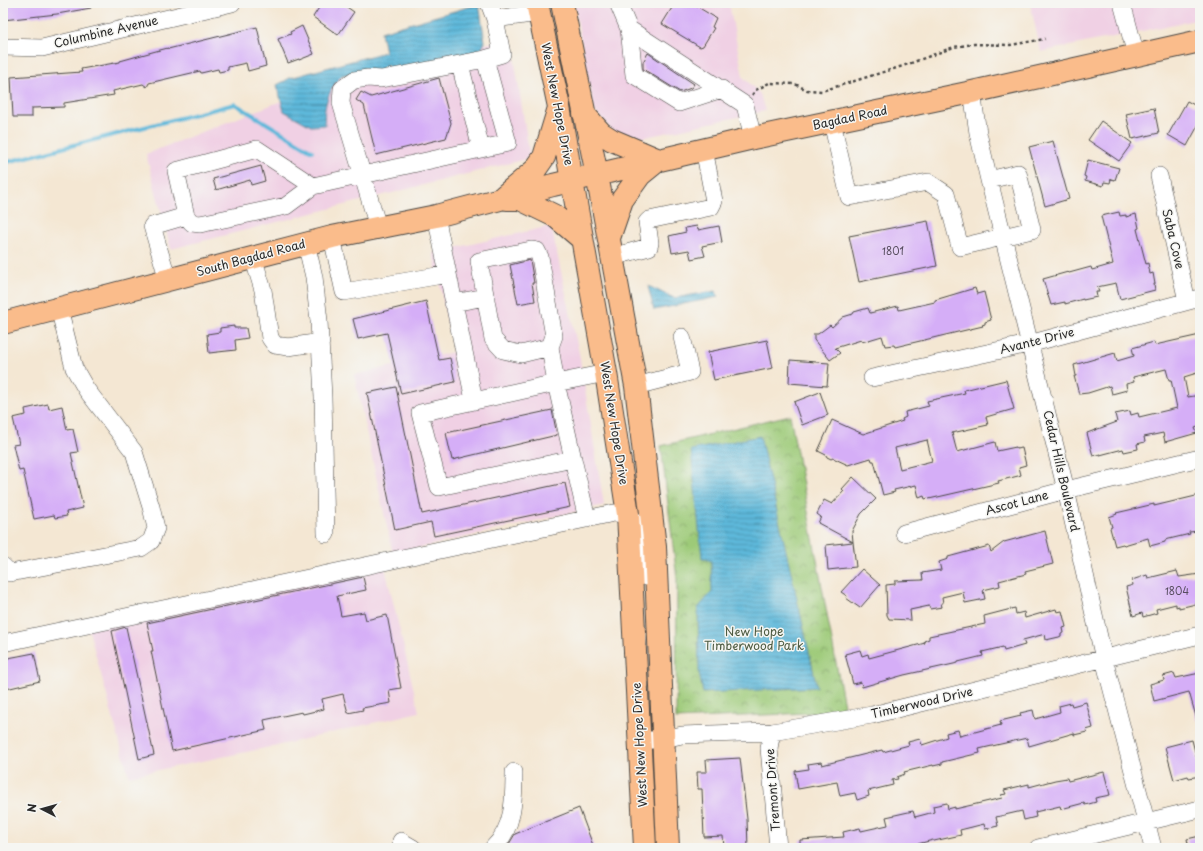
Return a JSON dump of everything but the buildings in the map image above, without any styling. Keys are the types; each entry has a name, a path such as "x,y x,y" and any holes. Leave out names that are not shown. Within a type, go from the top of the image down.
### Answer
{"main road":[{"name":"West New Hope Drive","path":"562,3 597,175 636,386 655,547 668,848"},
{"name":"West New Hope Drive","path":"538,8 559,107 606,373 628,514 645,848"},
{"name":"Bagdad Road","path":"500,199 704,149 972,92 1200,41"},
{"path":"500,199 535,170 544,157 559,107"},
{"path":"584,113 601,133 612,140 658,160 640,175 622,200 610,248"},
{"path":"500,199 520,199 537,207 555,216 582,239"},
{"name":"South Bagdad Road","path":"3,323 306,243 385,225 436,216 500,199"}],"street":[{"name":"Columbine Avenue","path":"3,47 42,48 232,3"},
{"path":"385,225 362,175 341,103 342,89 354,80 368,78 380,79 398,76 502,54 495,19 489,3"},
{"path":"618,3 629,29 634,75 679,103 722,90"},
{"path":"1122,3 1136,55"},
{"path":"495,19 538,8"},
{"path":"629,29 745,105 753,138"},
{"path":"313,186 256,150 176,171 186,216 192,223 200,224 286,206 313,186 508,143 485,58"},
{"path":"460,64 481,149"},
{"name":"Cedar Hills Boulevard","path":"972,92 978,133 1002,237 1066,490 1104,659 1153,848"},
{"path":"832,122 848,197 928,182 946,194 960,247 1032,230 1018,173 989,180"},
{"path":"610,248 648,247 650,243 647,222 649,220 711,207 714,201 704,149"},
{"name":"Saba Cove","path":"1159,176 1194,300"},
{"path":"168,280 152,226 186,216"},
{"path":"436,216 474,400"},
{"path":"332,237 344,292 448,274"},
{"path":"306,243 314,277 320,342 323,397 326,534"},
{"path":"550,347 521,354 502,350 493,339 479,261 531,250 537,251 540,257 554,336 550,347 556,383 587,519"},
{"path":"254,257 263,290 270,338 275,345 288,347 320,342"},
{"path":"454,303 486,297"},
{"name":"Avante Drive","path":"872,378 1030,344 1194,300"},
{"path":"3,566 10,573 141,548 151,541 156,528 134,452 86,389 74,368 59,308"},
{"path":"636,386 690,372 682,337"},
{"path":"573,459 439,487 420,412 606,373"},
{"name":"Ascot Lane","path":"904,533 1066,490 1200,458"},
{"path":"3,643 614,513 628,514 642,528 648,597 659,616"},
{"name":"Timberwood Drive","path":"639,741 664,739 682,735 772,732 872,715 1200,635"},
{"name":"Tremont Drive","path":"772,732 769,748 778,848"},
{"path":"493,848 499,842 511,820 514,800 514,772"},
{"path":"1038,848 1200,809"}],"path":[{"path":"745,105 756,90 769,84 795,84 807,90 822,91 902,66 954,47 974,44 1010,45 1045,39"}],"shaded area":[{"path":"574,3 729,3 743,77 760,94 765,111 632,140 613,132 594,110"},
{"path":"1030,3 1200,3 1200,19 1041,52"},
{"path":"511,38 530,158 171,249 146,154 340,78"},
{"path":"551,226 579,353 604,505 393,554 354,375 454,352 433,253"},
{"path":"382,555 419,712 280,745 129,776 87,623"}],"green space":[{"name":"New Hope Timberwood Park","path":"790,415 845,711 676,719 677,579 661,446"}],"water":[{"path":"479,4 485,42 481,50 391,77 362,73 342,75 328,98 324,118 325,125 311,126 284,111 277,85 290,78 385,52 381,32"},
{"path":"648,286 674,298 716,291 718,297 654,310"},
{"path":"760,436 817,687 703,693 699,673 698,608 712,592 711,561 702,558 691,450"}],"waterway":[{"path":"3,163 235,104 312,151"}]}
